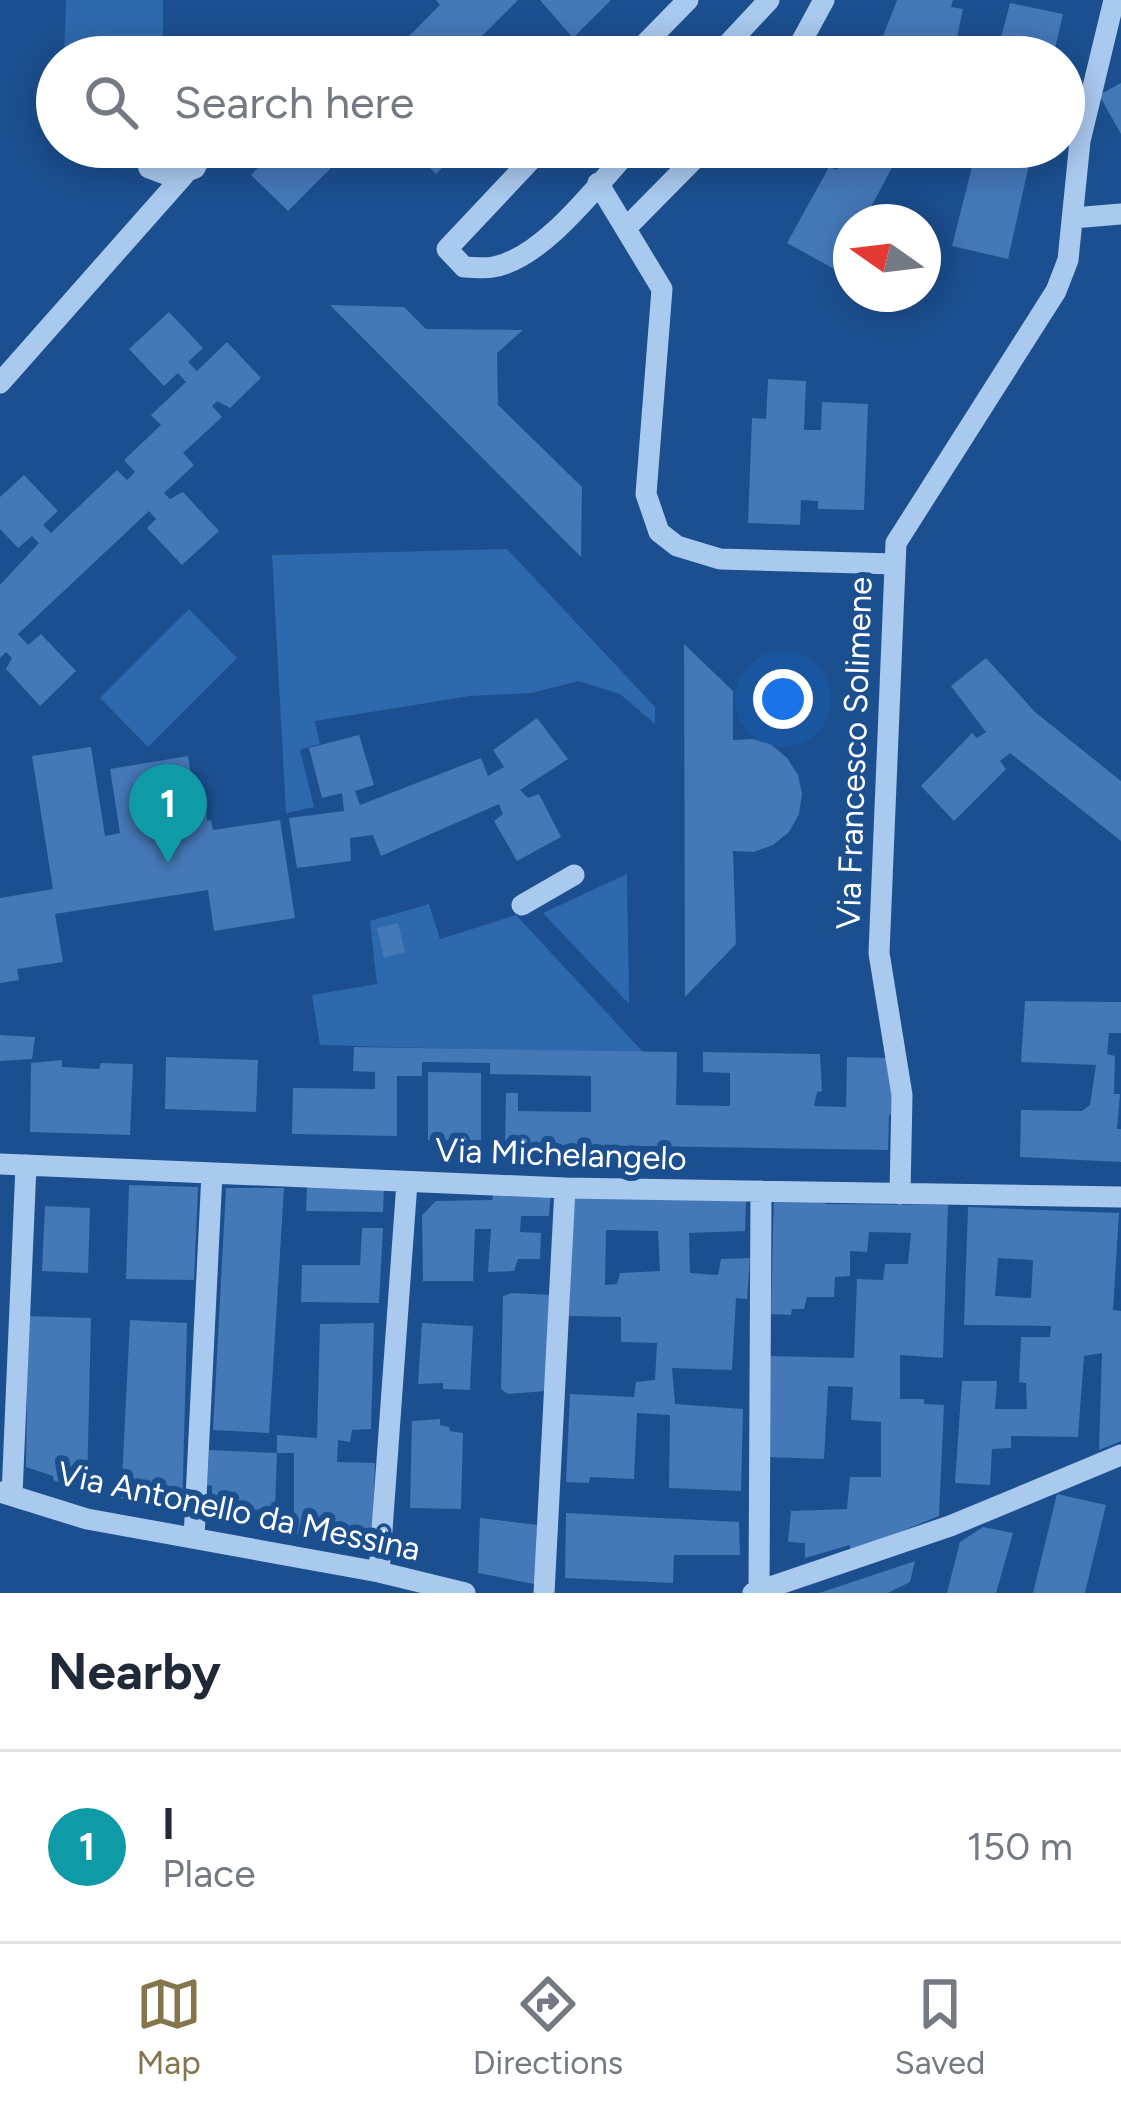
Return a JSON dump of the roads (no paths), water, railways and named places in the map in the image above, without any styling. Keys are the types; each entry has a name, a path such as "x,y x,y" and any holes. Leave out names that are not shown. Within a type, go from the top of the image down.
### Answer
{"street":[{"path":"653,36 688,0"},
{"path":"736,36 770,0"},
{"path":"804,36 824,0"},
{"name":"Via Francesco Solimene","path":"1085,120 1114,0"},
{"path":"152,168 173,177 184,175"},
{"path":"0,383 195,168"},
{"path":"522,168 447,249 464,267 495,267 524,255 559,226 613,168"},
{"path":"626,228 685,168"},
{"name":"Via Francesco Solimene","path":"900,1194 902,1095 879,953 896,543 1056,291 1069,260 1077,168"},
{"path":"598,184 662,290 646,494 659,532 677,546 719,559 895,564"},
{"path":"1072,218 1121,214"},
{"path":"522,905 574,875"},
{"name":"Via Michelangelo","path":"0,1164 565,1188 1121,1198"},
{"path":"6,1494 26,1165"},
{"path":"194,1538 212,1173"},
{"path":"380,1572 407,1182"},
{"path":"544,1593 565,1188"},
{"path":"761,1192 756,1593 950,1526 1121,1455"},
{"name":"Via Antonello da Messina","path":"6,1494 87,1519 380,1572 465,1593"}],"place":[{"name":"I","path":"168,863"}]}
